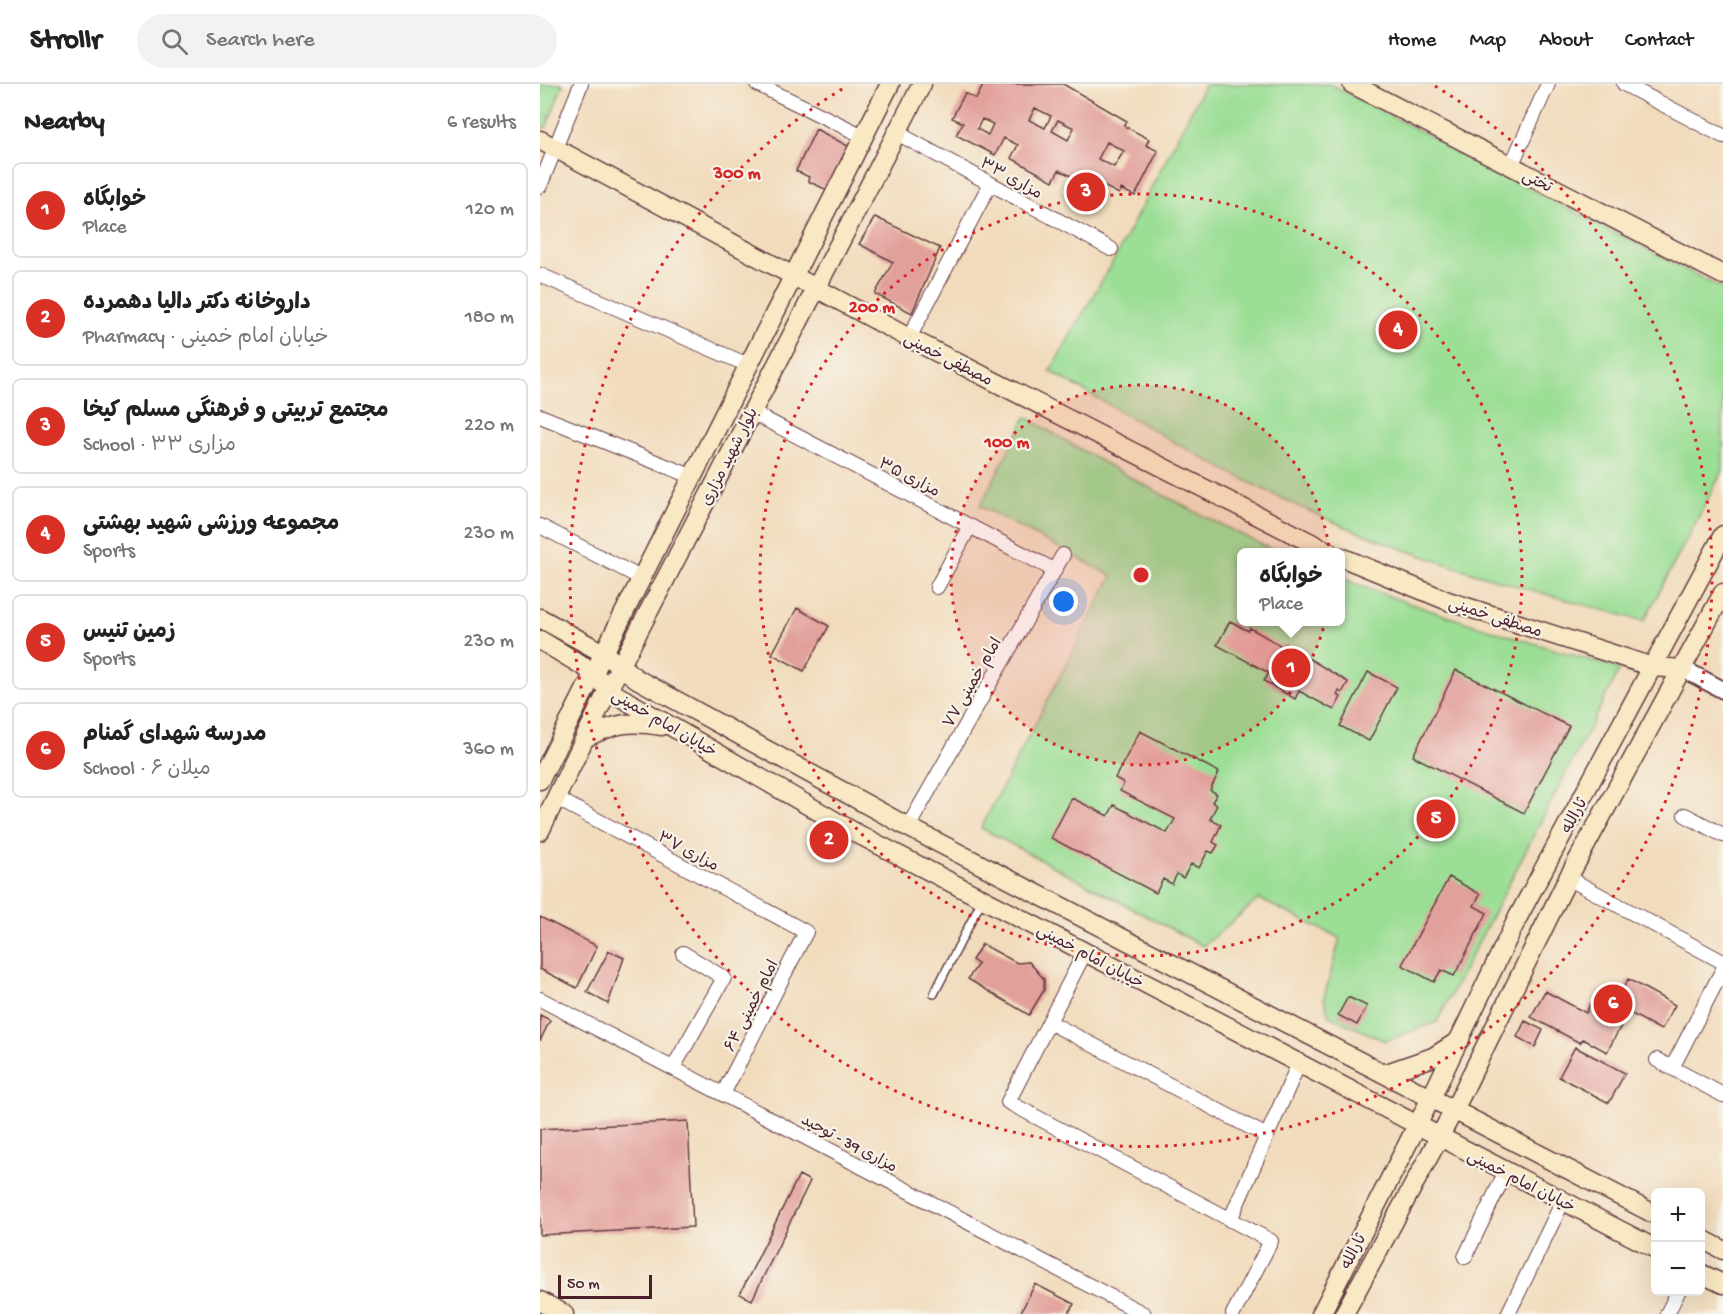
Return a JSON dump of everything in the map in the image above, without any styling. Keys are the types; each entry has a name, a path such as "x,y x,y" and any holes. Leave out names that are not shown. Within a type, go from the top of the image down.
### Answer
{"main road":[{"name":"بلوار شهید مزاری","path":"540,780 890,84"},
{"name":"بلوار شهید مزاری","path":"540,831 608,690 814,287 922,84"},
{"name":"تختی","path":"1352,84 1723,275"},
{"name":"مصطفی خمینی","path":"548,144 909,338 1321,548"},
{"name":"ثارالله","path":"1321,1314 1460,1040 1518,917 1723,535"},
{"name":"مصطفی خمینی","path":"1345,559 1448,601 1653,667 1683,669"},
{"name":"ثارالله","path":"1344,1314 1454,1110 1568,878 1723,593"},
{"name":"خیابان امام خمینی","path":"540,618 603,653 637,679 908,827 1651,1212"},
{"name":"خیابان امام خمینی","path":"540,640 593,672 608,690 856,833 1651,1246"},
{"path":"585,738 614,724 640,722 675,728"},
{"path":"1384,1074 1424,1060 1460,1040"},
{"path":"1705,1240 1723,1250"},
{"path":"1705,1275 1723,1284"},
{"path":"540,1301 564,1314"}],"street":[{"path":"540,186 548,144 581,84"},
{"path":"757,84 863,136"},
{"path":"1511,166 1548,84"},
{"path":"1624,84 1723,136"},
{"name":"مزاری ۳۳","path":"897,133 1111,249"},
{"path":"909,338 990,184"},
{"path":"540,275 625,314 748,365"},
{"name":"مزاری ۳۵","path":"751,412 1054,570"},
{"path":"540,416 691,476"},
{"path":"540,526 641,579"},
{"path":"937,587 970,526"},
{"name":"امام خمینی ۷۷","path":"908,827 1063,555"},
{"path":"1683,669 1723,690"},
{"name":"مزاری ۳۷","path":"556,798 806,932"},
{"path":"1685,815 1723,835"},
{"path":"1568,878 1723,962"},
{"name":"امام خمینی ۶۴","path":"723,1094 806,932"},
{"path":"673,1068 724,978 683,952"},
{"path":"1086,952 1008,1102 1271,1241 1233,1314"},
{"path":"1672,1068 1723,969"},
{"name":"مزاری 39 - توحید","path":"540,999 1144,1314"},
{"path":"1050,1022 1267,1136"},
{"path":"1657,1060 1723,1095"},
{"path":"1230,1220 1299,1063"},
{"path":"1465,1257 1506,1171"},
{"path":"1508,1314 1563,1201"},
{"path":"1667,1314 1676,1296"}],"lane":[{"path":"934,994 983,899"}],"green space":[{"path":"540,84 563,84 546,128 540,125"},
{"path":"1205,84 1330,84 1723,289 1723,470 1644,621 1469,571 1400,548 1325,518 1244,480 1050,371 1115,258"},
{"path":"1026,417 1150,488 1269,548 1237,548 1237,626 1345,626 1345,580 1444,615 1620,669 1437,1022 1385,1041 1329,1016 1324,998 1340,938 1259,899 1203,946 981,828 1112,576 980,506"}],"building":[{"path":"984,84 1063,84 1127,121 1124,126 1149,139 1146,145 1158,151 1135,196 1121,189 1119,194 1094,181 1092,186 1059,170 1053,181 1011,158 1018,145 1004,138 995,155 956,135 963,123 952,118 965,93 976,99","holes":["1035,108 1051,116 1045,128 1029,120","982,119 993,124 988,135 977,129","1058,120 1074,128 1068,140 1052,131","1107,142 1124,151 1114,167 1098,159"]},
{"path":"816,129 848,146 827,190 808,181 809,177 796,171"},
{"path":"875,217 940,248 912,313 875,294 893,262 859,244"},
{"path":"797,608 829,626 804,671 772,654"},
{"path":"1230,621 1248,631 1250,628 1283,647 1285,644 1348,682 1342,693 1339,691 1337,695 1341,697 1334,710 1299,691 1295,699 1264,681 1269,673 1217,645"},
{"path":"1456,670 1569,726 1524,813 1413,756"},
{"path":"1368,672 1397,687 1369,741 1340,726"},
{"path":"1140,731 1219,772 1210,790 1217,794 1212,802 1217,805 1210,819 1221,825 1213,842 1218,845 1213,853 1208,851 1199,868 1191,864 1183,878 1177,874 1172,884 1163,879 1156,893 1051,838 1072,798 1108,816 1114,805 1167,833 1175,819 1120,791 1124,783 1115,778"},
{"path":"1449,877 1480,894 1474,906 1487,913 1454,976 1441,970 1434,982 1402,965"},
{"path":"540,917 597,946 577,988 540,969"},
{"path":"982,944 1017,963 1029,962 1044,979 1044,990 1029,1015 968,979 978,964 972,960"},
{"path":"609,951 624,958 608,1004 587,992"},
{"path":"1628,979 1675,1005 1661,1030 1615,1005"},
{"path":"1545,991 1586,1013 1590,1004 1623,1022 1607,1052 1583,1039 1580,1043 1531,1017"},
{"path":"1348,997 1367,1006 1357,1025 1338,1015"},
{"path":"540,1015 550,1020 540,1041"},
{"path":"1525,1021 1543,1030 1535,1047 1517,1037"},
{"path":"1575,1047 1625,1073 1609,1103 1559,1077"},
{"path":"688,1121 693,1227 540,1235 540,1129"},
{"path":"799,1175 810,1181 752,1300 740,1294"},
{"path":"1035,1284 1074,1304 1068,1314 1020,1314"}],"place":[{"name":"مجتمع تربیتی و فرهنگی مسلم کیخا","path":"1086,192"},
{"name":"مجموعه ورزشی شهید بهشتی","path":"1398,330"},
{"name":"خوابگاه","path":"1291,668"},
{"name":"زمین تنیس","path":"1436,819"},
{"name":"داروخانه دکتر دالیا دهمرده","path":"829,840"},
{"name":"مدرسه شهدای گمنام","path":"1613,1004"}]}
